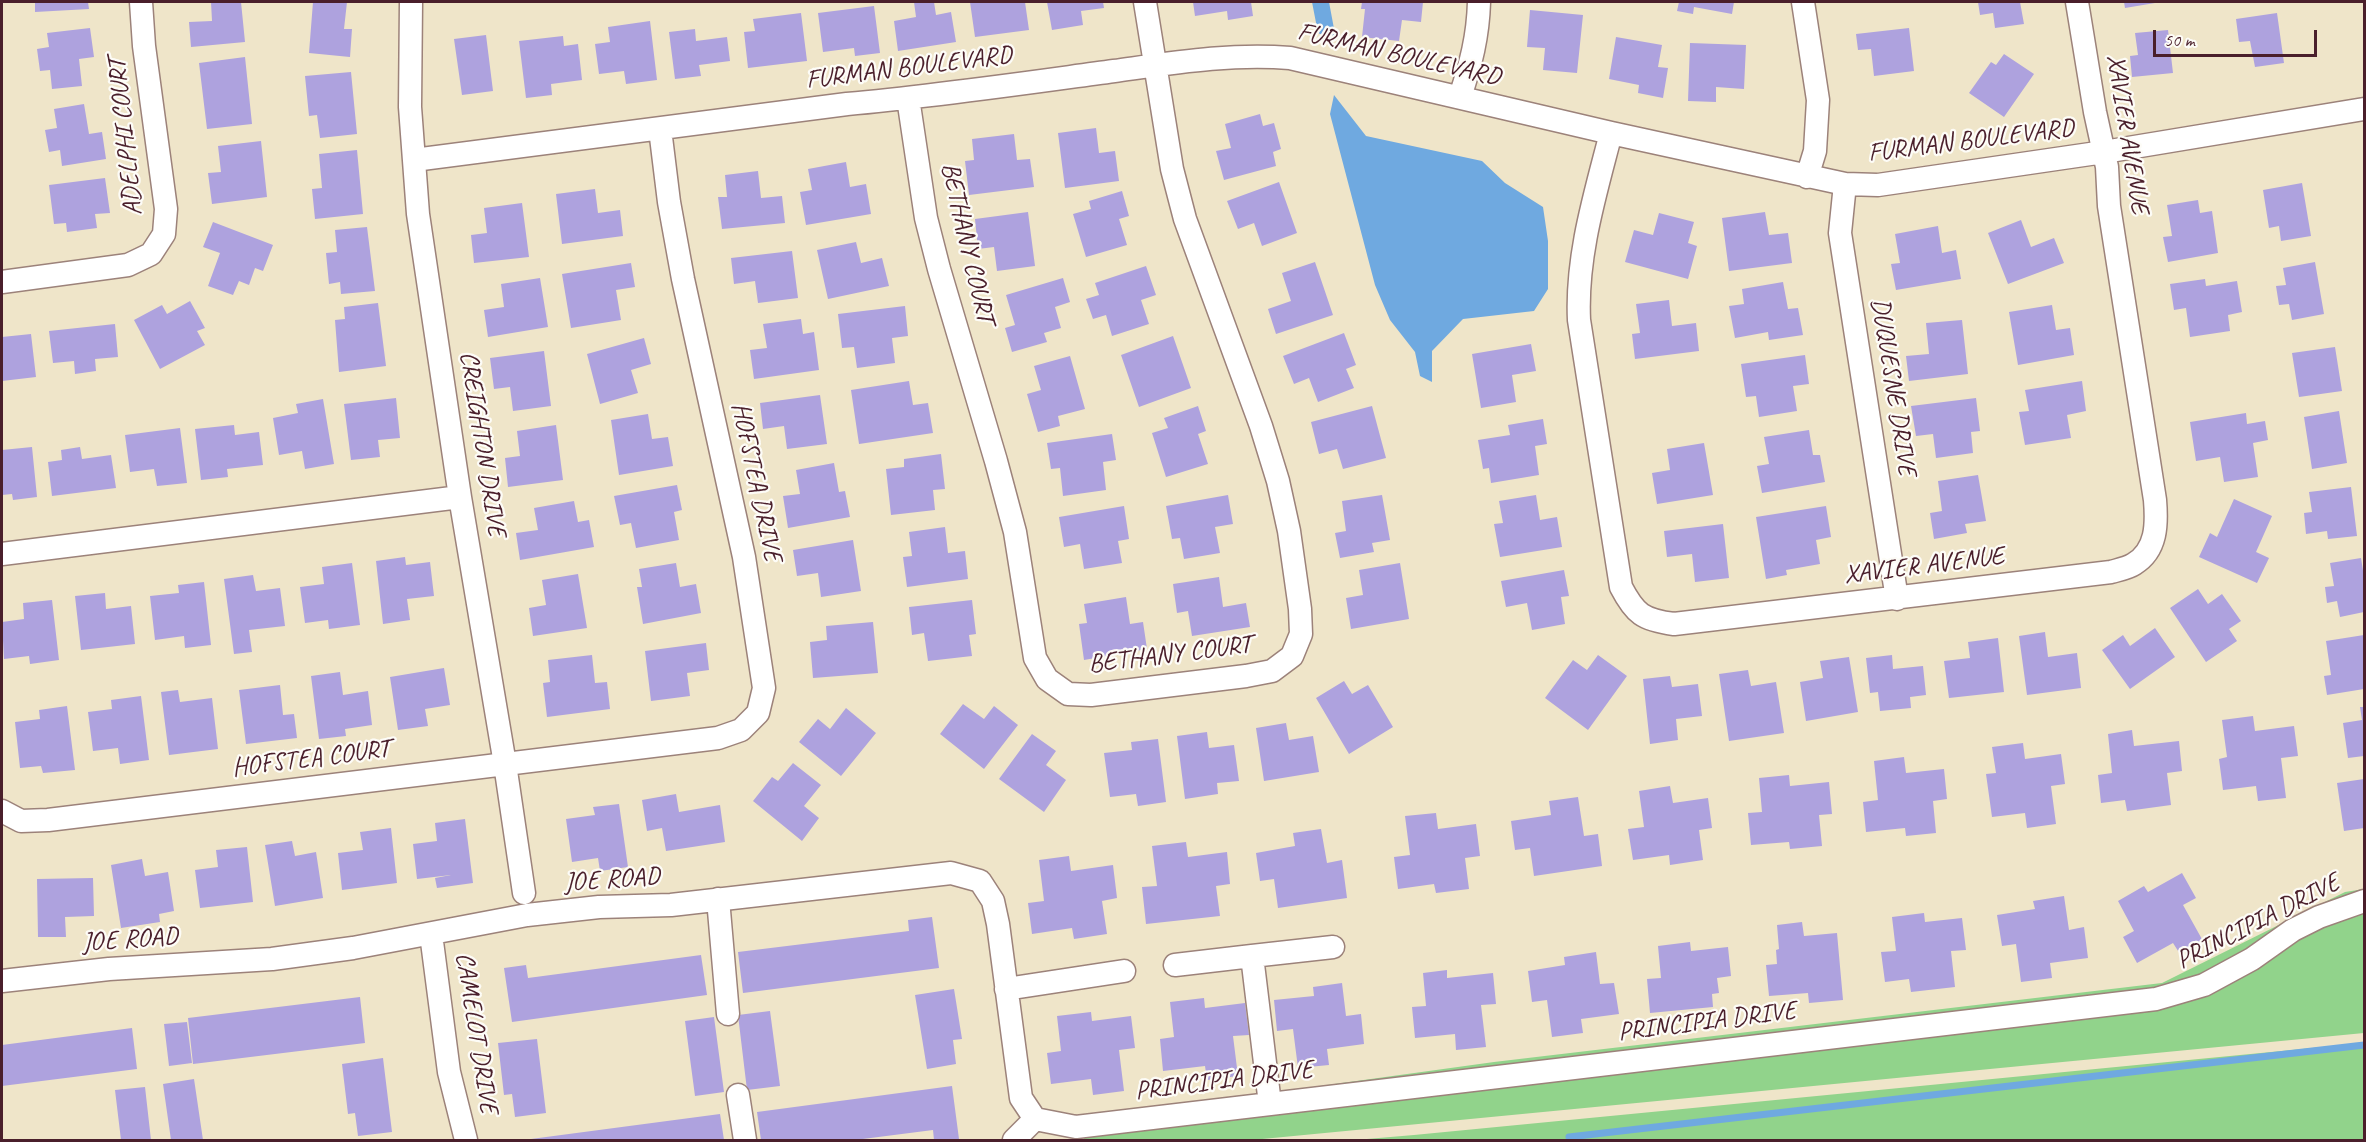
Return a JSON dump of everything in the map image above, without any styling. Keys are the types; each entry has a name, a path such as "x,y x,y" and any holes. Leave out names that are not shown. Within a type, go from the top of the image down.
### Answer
{"street":[{"name":"ADELPHI COURT","path":"2,282 128,265 151,254 164,234 166,209 144,46 141,2"},
{"name":"CREIGHTON DRIVE","path":"411,2 410,107 418,214 460,497 505,764 524,893"},
{"name":"BETHANY COURT","path":"908,98 926,218 1015,532 1035,658 1047,679 1068,694 1091,695 1272,671 1292,656 1301,634 1300,609 1289,531 1278,481 1261,426 1185,219 1172,169 1144,2"},
{"path":"1460,97 1473,57 1478,32 1479,2"},
{"path":"1803,2 1818,100 1815,151 1807,177"},
{"name":"XAVIER AVENUE","path":"1611,133 1580,264 1579,320 1621,587 1632,608 1651,621 1674,624 2111,572 2134,565 2150,548 2157,525 2109,206 2107,167 2095,112 2077,2"},
{"name":"FURMAN BOULEVARD","path":"414,160 847,104 1257,55 1279,57 1845,184 1878,185 2104,152 2364,109"},
{"name":"HOFSTEA DRIVE","path":"630,748 718,738 741,730 758,713 764,688 738,526 681,268 669,202 660,129"},
{"name":"DUQUESNE DRIVE","path":"1845,184 1840,233 1897,599"},
{"path":"2,554 460,497"},
{"name":"HOFSTEA COURT","path":"2,811 21,821 48,820 630,748"},
{"name":"JOE ROAD","path":"2,981 109,969 272,958 353,948 527,915 599,907 647,906 718,899 951,873 980,881 993,901 1021,1098 1035,1119"},
{"path":"718,899 728,1014"},
{"name":"PRINCIPIA DRIVE","path":"1035,1119 1076,1127 2156,999 2204,985 2244,963 2293,930 2319,917 2364,901"},
{"name":"CAMELOT DRIVE","path":"431,934 449,1072 466,1140"},
{"path":"1175,965 1333,947"},
{"path":"1252,956 1270,1104"},
{"path":"1006,989 1124,971"},
{"path":"738,1095 745,1140"},
{"path":"1014,1140 1035,1119"}],"green space":[{"path":"2364,889 2364,1033 1252,1140 1084,1140 1081,1119 1494,1062 2162,983 2345,892"},
{"path":"2364,1043 2364,1140 1355,1140 1414,1135"}],"water":[{"path":"1312,2 1329,2 1335,34 1329,38 1318,33"},
{"path":"1334,95 1366,136 1482,161 1505,183 1543,207 1548,241 1548,289 1534,311 1463,319 1432,351 1432,382 1420,376 1415,352 1390,320 1375,285 1330,114"}],"building":[{"path":"35,2 88,2 89,9 35,12"},
{"path":"211,2 241,2 245,42 191,47 189,22 212,21"},
{"path":"313,2 347,2 344,29 352,29 350,57 309,53"},
{"path":"914,2 934,2 936,15 951,12 956,42 898,51 894,21 916,17"},
{"path":"970,2 1025,2 1029,30 975,37"},
{"path":"1047,2 1103,2 1104,8 1081,11 1083,25 1052,30"},
{"path":"1193,2 1251,2 1253,16 1228,20 1227,11 1195,16"},
{"path":"1362,2 1423,2 1421,22 1402,20 1399,41 1362,37 1365,9 1361,9"},
{"path":"1679,2 1734,2 1732,14 1694,7 1693,14 1677,11"},
{"path":"1978,2 2020,2 2024,24 1995,28 1993,13 1980,15"},
{"path":"2124,2 2155,2 2155,3 2125,8"},
{"path":"874,6 880,53 855,56 854,48 823,52 818,13"},
{"path":"1530,10 1583,15 1577,73 1543,70 1545,48 1527,47"},
{"path":"801,13 807,61 748,68 744,32 755,31 753,19"},
{"path":"2277,13 2284,63 2255,67 2250,41 2239,42 2236,19"},
{"path":"650,21 657,80 626,84 624,71 599,74 595,44 610,42 608,27"},
{"path":"90,28 94,57 79,59 82,86 52,89 50,70 40,71 37,49 49,47 47,33"},
{"path":"1909,28 1914,71 1874,76 1871,49 1858,50 1856,34"},
{"path":"695,29 696,41 727,37 730,61 699,65 701,76 675,79 669,32"},
{"path":"2168,30 2173,73 2132,77 2130,56 2138,55 2135,33"},
{"path":"486,35 493,91 462,95 454,39"},
{"path":"563,36 564,46 578,44 582,80 551,84 552,95 526,98 519,41"},
{"path":"1616,37 1662,45 1658,67 1668,68 1663,98 1638,93 1639,85 1609,79"},
{"path":"1690,43 1746,45 1744,89 1716,87 1716,102 1688,101"},
{"path":"2004,54 2034,74 2004,117 1969,93 1991,62 1996,65"},
{"path":"245,57 252,124 207,129 199,63"},
{"path":"351,72 357,134 320,138 317,115 309,116 305,76"},
{"path":"84,104 89,134 102,132 106,159 62,166 60,150 49,152 45,130 57,128 54,109"},
{"path":"1260,114 1263,126 1274,123 1281,149 1273,152 1276,166 1224,180 1216,151 1231,148 1225,124"},
{"path":"1096,128 1099,153 1115,151 1119,181 1065,188 1058,133"},
{"path":"1014,134 1017,160 1030,159 1034,187 969,195 965,161 974,160 972,139"},
{"path":"261,141 267,197 212,204 208,173 221,172 218,146"},
{"path":"357,150 363,214 315,219 312,189 322,188 319,154"},
{"path":"846,162 850,187 866,184 871,214 806,225 800,192 812,190 808,169"},
{"path":"758,171 761,198 782,196 785,223 722,229 718,197 727,197 725,175"},
{"path":"105,178 110,213 95,214 97,228 67,232 66,223 54,224 49,185"},
{"path":"1279,182 1297,233 1262,246 1254,223 1238,229 1227,201"},
{"path":"2302,183 2311,236 2281,241 2279,226 2269,228 2263,190"},
{"path":"595,189 598,213 620,210 623,236 562,244 556,194"},
{"path":"1122,191 1129,216 1119,219 1127,245 1086,257 1073,214 1091,209 1089,201"},
{"path":"2198,200 2200,213 2212,211 2218,253 2168,262 2163,237 2172,236 2167,205"},
{"path":"522,203 529,257 474,263 471,235 487,233 484,208"},
{"path":"1028,212 1035,266 997,271 994,247 978,249 975,219"},
{"path":"1765,212 1769,235 1788,233 1792,263 1729,271 1722,218"},
{"path":"1659,213 1694,222 1688,243 1697,246 1688,279 1625,262 1634,230 1653,235"},
{"path":"2021,220 2031,247 2054,238 2064,263 2008,284 1988,233"},
{"path":"213,222 273,245 263,271 255,268 249,285 239,281 233,295 208,286 220,253 203,247"},
{"path":"1938,226 1942,253 1956,250 1961,279 1896,290 1891,264 1900,263 1895,234"},
{"path":"367,227 375,291 341,294 340,282 329,284 326,253 337,252 335,230"},
{"path":"856,242 861,263 882,258 889,286 828,299 817,250"},
{"path":"792,251 798,298 758,303 755,281 734,284 731,258"},
{"path":"1315,262 1333,315 1276,334 1268,309 1291,301 1282,273"},
{"path":"2315,262 2324,314 2292,320 2289,304 2279,305 2276,286 2286,285 2283,268"},
{"path":"631,263 635,287 616,290 621,320 571,328 562,274"},
{"path":"1146,266 1156,295 1141,300 1149,324 1112,336 1106,315 1093,319 1086,299 1099,295 1095,283"},
{"path":"540,278 548,327 488,337 484,310 504,307 501,284"},
{"path":"1063,278 1070,302 1055,307 1061,328 1044,333 1047,342 1012,352 1005,328 1015,325 1006,295"},
{"path":"2205,279 2206,286 2237,281 2242,312 2228,315 2230,331 2190,337 2186,308 2174,310 2170,284"},
{"path":"1783,282 1788,309 1798,308 1803,335 1769,340 1768,332 1735,338 1729,306 1744,304 1742,289"},
{"path":"1669,300 1672,326 1696,323 1699,351 1635,359 1632,334 1640,333 1636,304"},
{"path":"190,301 205,328 197,331 205,345 160,369 134,320 162,305 167,314"},
{"path":"378,303 386,366 339,372 335,320 345,319 344,307"},
{"path":"2052,305 2056,330 2070,328 2074,355 2018,365 2009,312"},
{"path":"905,306 908,336 892,338 895,363 857,368 854,347 842,348 838,314"},
{"path":"801,319 803,334 814,332 819,370 754,379 750,350 767,348 763,324"},
{"path":"1962,320 1968,374 1909,381 1906,356 1929,354 1926,323"},
{"path":"115,324 118,357 95,359 96,371 75,374 74,361 53,363 49,331"},
{"path":"1344,333 1356,365 1346,369 1354,388 1318,402 1309,378 1294,384 1283,356"},
{"path":"31,334 36,377 2,381 2,337"},
{"path":"1173,336 1191,388 1139,407 1121,355"},
{"path":"644,338 651,364 631,370 638,393 600,404 587,354"},
{"path":"1531,344 1536,371 1512,375 1516,402 1481,408 1472,354"},
{"path":"2335,347 2342,391 2299,397 2292,353"},
{"path":"544,351 551,406 513,411 510,387 494,389 490,358"},
{"path":"1805,355 1809,384 1793,386 1797,411 1759,417 1756,396 1746,397 1741,364"},
{"path":"1070,356 1085,409 1058,416 1060,426 1038,432 1027,394 1041,390 1034,366"},
{"path":"909,381 913,405 928,403 933,433 859,444 851,390"},
{"path":"2082,381 2086,411 2067,415 2071,438 2025,445 2019,412 2029,411 2025,390"},
{"path":"820,395 827,444 787,449 784,426 763,429 760,403"},
{"path":"396,398 400,438 378,440 380,457 351,460 344,404"},
{"path":"1976,398 1980,431 1971,432 1973,453 1936,458 1933,434 1916,436 1911,406"},
{"path":"323,399 334,464 305,469 302,451 279,455 273,418 298,413 296,404"},
{"path":"1198,406 1206,431 1198,434 1208,464 1166,477 1152,433 1168,428 1164,418"},
{"path":"1372,406 1386,458 1343,469 1337,449 1319,454 1311,422"},
{"path":"2339,411 2347,463 2312,469 2304,417"},
{"path":"2246,413 2247,424 2265,421 2268,440 2253,443 2258,477 2224,482 2220,457 2196,461 2190,422"},
{"path":"648,414 652,439 668,437 673,466 619,475 611,420"},
{"path":"1543,419 1547,444 1535,446 1539,475 1491,483 1489,468 1483,469 1478,440 1510,435 1508,425"},
{"path":"234,425 235,435 259,432 263,465 227,469 228,477 201,480 195,429"},
{"path":"556,425 563,480 508,487 505,458 520,456 517,431"},
{"path":"180,428 187,483 157,486 154,469 130,472 125,435"},
{"path":"1809,430 1813,455 1820,455 1825,482 1762,493 1757,466 1769,464 1764,437"},
{"path":"1112,434 1116,460 1103,462 1106,490 1063,496 1060,468 1051,469 1047,443"},
{"path":"1704,443 1713,495 1657,504 1652,473 1670,470 1667,449"},
{"path":"32,447 37,497 13,500 12,494 2,495 2,450"},
{"path":"80,447 82,459 111,455 116,488 52,496 48,462 62,460 61,450"},
{"path":"941,454 945,489 933,490 935,510 891,515 886,469 904,467 904,459"},
{"path":"834,463 839,492 845,491 850,517 788,528 783,496 800,494 796,470"},
{"path":"1978,475 1986,521 1965,524 1967,533 1934,539 1930,513 1942,511 1938,481"},
{"path":"677,485 682,510 674,512 679,540 636,548 631,523 620,525 614,496"},
{"path":"2351,487 2357,536 2328,539 2327,531 2306,534 2304,513 2312,512 2309,492"},
{"path":"1228,495 1233,524 1215,527 1220,553 1184,559 1180,538 1172,539 1166,506"},
{"path":"1382,495 1390,540 1372,543 1374,552 1340,558 1335,533 1346,531 1342,501"},
{"path":"1536,495 1540,520 1557,517 1562,547 1500,557 1494,524 1503,523 1499,501"},
{"path":"2234,499 2272,516 2256,552 2269,558 2257,583 2199,557 2210,533 2217,537"},
{"path":"574,501 578,522 589,520 594,547 520,560 516,533 538,530 534,508"},
{"path":"1124,506 1129,539 1118,541 1122,563 1084,569 1080,544 1064,547 1059,517"},
{"path":"1826,506 1831,537 1816,540 1820,564 1786,570 1787,575 1766,579 1756,517"},
{"path":"1723,524 1729,578 1695,582 1692,554 1667,557 1664,531"},
{"path":"945,527 948,553 965,551 968,579 907,587 903,557 912,556 909,532"},
{"path":"853,540 861,591 821,597 818,573 797,576 793,550"},
{"path":"405,557 406,565 430,562 434,596 407,599 410,620 383,624 376,561"},
{"path":"2361,558 2364,577 2364,612 2340,617 2337,601 2327,603 2325,587 2334,586 2330,563"},
{"path":"352,563 360,625 329,629 328,620 305,623 300,587 324,584 322,567"},
{"path":"676,563 680,587 696,584 701,613 643,624 637,587 642,587 639,569"},
{"path":"1400,563 1409,619 1351,629 1346,598 1363,595 1359,570"},
{"path":"1564,570 1569,596 1561,597 1565,624 1532,630 1527,603 1506,607 1501,581"},
{"path":"578,574 587,628 533,636 529,608 546,605 542,580"},
{"path":"253,575 256,591 280,588 285,626 249,630 252,652 234,654 224,579"},
{"path":"1219,577 1223,607 1246,603 1250,627 1192,636 1188,611 1177,613 1173,584"},
{"path":"204,582 211,645 185,648 184,636 155,640 150,596 179,593 178,585"},
{"path":"2198,589 2208,604 2222,594 2241,621 2229,629 2237,641 2206,662 2170,608"},
{"path":"105,593 106,609 131,606 135,644 81,650 75,596"},
{"path":"1126,597 1130,624 1143,622 1147,649 1084,660 1079,624 1087,623 1084,604"},
{"path":"52,600 59,660 30,664 29,656 4,659 2,622 24,619 23,603"},
{"path":"972,600 976,634 969,635 972,656 928,661 924,633 912,635 909,607"},
{"path":"873,622 878,673 813,678 810,642 827,640 826,626"},
{"path":"2155,628 2175,657 2130,689 2102,650 2123,635 2130,646"},
{"path":"2045,632 2048,657 2077,653 2081,688 2027,695 2019,636"},
{"path":"2364,635 2364,689 2327,695 2324,676 2331,675 2326,641"},
{"path":"1998,638 2004,692 1949,698 1944,661 1970,658 1968,642"},
{"path":"706,643 709,670 687,673 690,696 651,701 645,651"},
{"path":"592,655 595,683 607,682 610,709 547,717 543,683 550,682 548,660"},
{"path":"1598,655 1627,676 1588,730 1545,698 1573,660 1587,670"},
{"path":"1892,655 1893,669 1923,666 1926,695 1910,697 1911,708 1880,711 1878,692 1870,693 1866,658"},
{"path":"1849,657 1858,712 1806,721 1800,682 1823,678 1820,661"},
{"path":"444,668 450,705 425,709 428,726 398,730 390,677"},
{"path":"1748,670 1751,686 1776,682 1784,733 1729,741 1719,674"},
{"path":"340,672 343,695 368,691 372,725 345,729 346,736 319,739 311,676"},
{"path":"1670,676 1672,687 1698,684 1702,716 1676,719 1678,740 1650,744 1643,679"},
{"path":"1344,681 1352,694 1368,685 1393,727 1349,754 1316,698"},
{"path":"280,685 283,715 294,714 297,738 246,744 239,690"},
{"path":"178,690 180,702 212,698 218,749 169,755 161,692"},
{"path":"141,696 149,760 120,764 118,748 93,751 88,712 112,709 111,700"},
{"path":"963,704 984,719 994,706 1018,725 984,769 940,734"},
{"path":"67,706 75,770 43,773 41,766 20,768 15,722 40,719 39,710"},
{"path":"2360,707 2364,707 2364,756 2348,758 2343,723 2362,720"},
{"path":"846,708 876,733 841,776 799,742 818,719 830,729"},
{"path":"2253,716 2255,731 2294,726 2298,756 2281,758 2286,798 2258,801 2256,786 2223,790 2219,759 2227,757 2222,720"},
{"path":"1286,723 1289,740 1313,736 1319,772 1264,781 1256,728"},
{"path":"2132,730 2134,746 2179,741 2182,771 2167,773 2171,805 2127,811 2125,800 2101,803 2098,775 2112,773 2108,734"},
{"path":"1207,732 1209,748 1234,745 1239,781 1217,783 1218,794 1185,799 1177,736"},
{"path":"1032,734 1056,751 1046,765 1066,780 1044,812 999,779"},
{"path":"1158,739 1166,802 1138,806 1136,794 1110,797 1104,753 1132,750 1131,742"},
{"path":"2023,743 2025,759 2061,754 2065,784 2051,786 2056,824 2027,828 2025,813 1992,817 1986,774 1996,773 1992,747"},
{"path":"1904,757 1906,773 1944,769 1947,799 1933,801 1936,833 1906,836 1905,828 1866,832 1863,802 1878,800 1874,761"},
{"path":"793,763 821,785 804,806 819,818 802,841 753,801 772,777 778,781"},
{"path":"1789,775 1790,786 1829,782 1832,814 1819,815 1822,846 1790,849 1789,842 1751,845 1748,813 1762,812 1759,778"},
{"path":"2364,779 2364,828 2344,831 2337,783"},
{"path":"1670,786 1673,803 1708,798 1712,828 1699,830 1703,860 1670,865 1669,855 1633,860 1628,829 1644,827 1639,791"},
{"path":"676,794 679,812 720,805 725,842 666,851 662,828 647,831 642,800"},
{"path":"1578,797 1584,836 1598,834 1602,866 1534,876 1530,848 1515,850 1511,821 1551,815 1549,801"},
{"path":"619,804 628,867 600,871 598,858 572,862 566,819 595,815 593,807"},
{"path":"1436,813 1438,829 1476,824 1480,856 1465,858 1469,889 1436,893 1434,884 1398,889 1394,857 1410,855 1405,816"},
{"path":"465,819 473,883 437,888 435,878 451,875 417,879 413,844 437,841 435,823"},
{"path":"391,828 397,883 342,890 338,853 363,850 360,832"},
{"path":"1321,829 1327,863 1342,860 1347,898 1278,908 1274,879 1260,881 1256,853 1295,846 1293,833"},
{"path":"292,841 295,856 316,852 323,898 275,906 265,845"},
{"path":"1186,842 1188,857 1227,852 1230,884 1216,886 1220,916 1146,924 1142,887 1157,886 1152,846"},
{"path":"247,847 253,902 200,908 195,870 218,867 216,850"},
{"path":"1069,856 1071,871 1113,865 1117,898 1102,901 1107,934 1074,939 1072,928 1032,934 1028,903 1044,901 1039,860"},
{"path":"142,859 145,876 168,872 174,911 159,914 160,922 121,928 111,865"},
{"path":"2182,873 2196,898 2183,905 2203,941 2180,954 2173,943 2137,963 2123,937 2134,931 2118,901 2144,886 2148,892"},
{"path":"93,878 94,916 65,917 66,937 38,937 37,879"},
{"path":"2064,896 2069,930 2084,927 2088,958 2050,963 2052,978 2021,982 2016,944 2002,946 1997,915 2035,909 2033,901"},
{"path":"1924,913 1925,922 1962,918 1966,950 1951,951 1955,987 1911,992 1909,979 1885,982 1881,952 1896,951 1892,917"},
{"path":"932,917 939,968 743,993 738,952 909,931 908,920"},
{"path":"1802,922 1804,936 1837,933 1843,1000 1809,1003 1808,993 1769,996 1766,965 1777,964 1776,950 1779,949 1777,925"},
{"path":"1690,942 1691,951 1728,947 1731,976 1717,978 1719,993 1712,994 1713,1007 1650,1013 1647,979 1661,978 1658,946"},
{"path":"1596,952 1600,984 1614,983 1619,1014 1581,1019 1583,1033 1552,1037 1547,1000 1532,1002 1528,971 1565,965 1564,957"},
{"path":"701,955 707,995 512,1022 504,968 526,965 528,978"},
{"path":"1447,970 1447,978 1493,973 1496,1004 1481,1005 1486,1047 1456,1050 1455,1034 1415,1038 1412,1007 1426,1006 1423,973"},
{"path":"1342,983 1346,1016 1361,1014 1364,1044 1327,1049 1329,1065 1298,1068 1293,1029 1277,1031 1274,1000 1314,996 1313,987"},
{"path":"954,989 962,1039 953,1040 956,1064 927,1069 915,995"},
{"path":"360,997 365,1043 193,1064 188,1018"},
{"path":"1204,998 1205,1008 1245,1003 1249,1035 1233,1036 1238,1076 1207,1080 1205,1066 1163,1071 1160,1039 1174,1037 1170,1002"},
{"path":"770,1011 780,1086 747,1090 738,1015"},
{"path":"1091,1012 1092,1021 1131,1016 1135,1048 1119,1050 1124,1091 1093,1095 1091,1079 1051,1084 1047,1053 1061,1051 1057,1016"},
{"path":"714,1017 724,1092 695,1096 685,1021"},
{"path":"187,1022 192,1063 169,1066 164,1024"},
{"path":"132,1028 137,1069 2,1086 2,1045"},
{"path":"537,1039 546,1113 515,1117 512,1094 504,1095 498,1043"},
{"path":"383,1058 392,1132 358,1136 355,1113 348,1114 342,1064"},
{"path":"194,1079 203,1140 171,1140 163,1084"},
{"path":"952,1086 959,1139 934,1140 933,1130 855,1140 761,1140 757,1112"},
{"path":"145,1087 151,1140 121,1140 115,1090"},
{"path":"720,1114 724,1140 531,1139"}],"waterway":[{"path":"1569,1137 2364,1045"}]}
